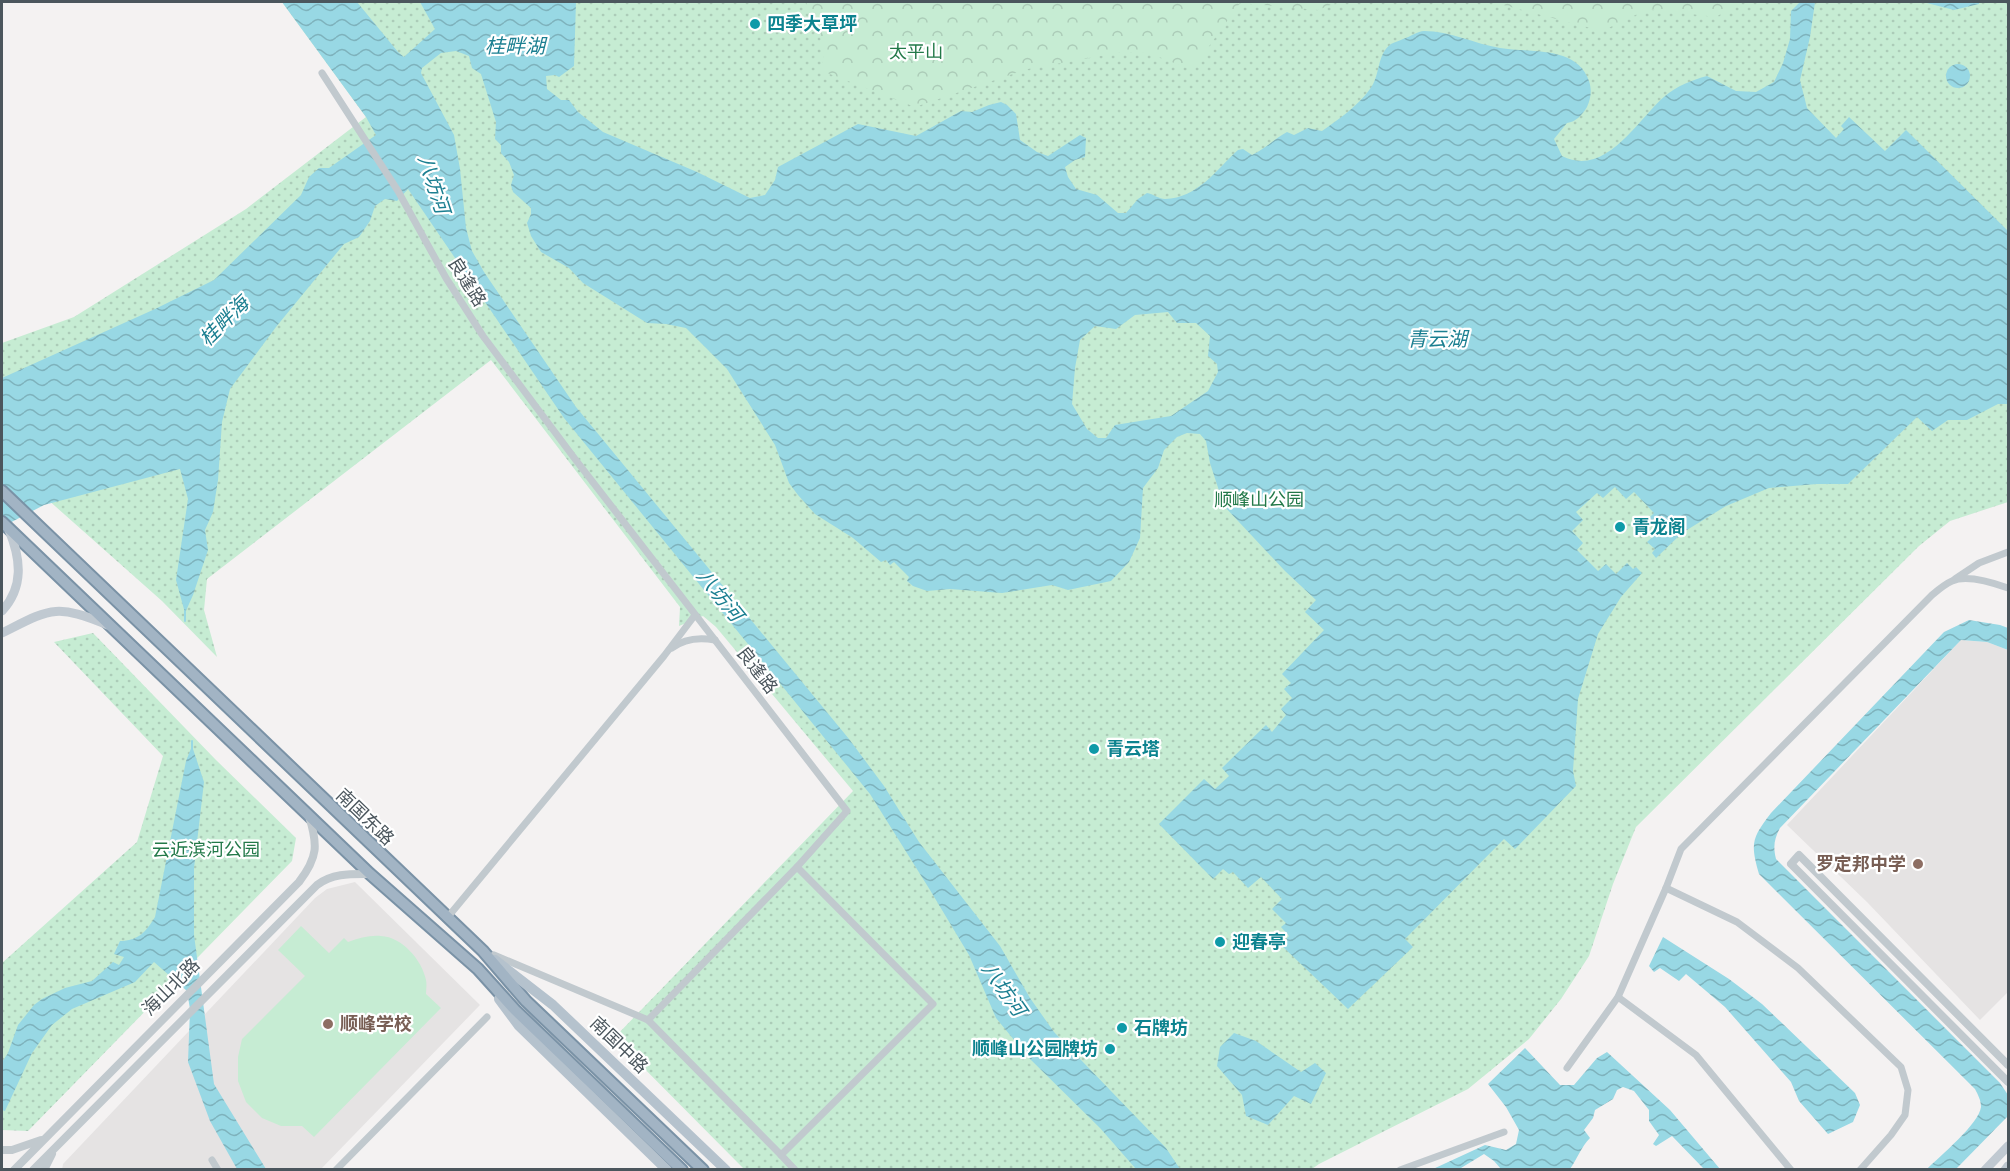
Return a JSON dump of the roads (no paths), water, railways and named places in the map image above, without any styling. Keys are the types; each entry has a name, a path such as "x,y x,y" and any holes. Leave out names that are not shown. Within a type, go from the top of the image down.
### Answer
{"highway":[{"name":"南国东路","path":"2,491 483,951 526,1001 703,1170"},
{"name":"南国东路","path":"5,525 370,874 478,969 515,1010 682,1170"}],"main road":[{"path":"2,611 12,599 17,587 19,569 15,546 5,525"},
{"path":"2,633 39,614 59,611 74,612 108,625"},
{"name":"南国中路","path":"483,951 552,1005 726,1170"},
{"path":"478,969 519,1026 667,1170"},
{"path":"1985,1170 2008,1145"}],"street":[{"name":"良逢路","path":"322,73 398,191 446,278 483,336 847,811 797,867"},
{"path":"1567,1068 1618,996 1681,849 1932,595 1979,563 2008,552"},
{"path":"1954,580 1982,580 2008,588"},
{"path":"447,918 664,656 695,615"},
{"path":"664,656 682,641 703,638 715,640"},
{"name":"海山北路","path":"14,1170 299,882 314,858 316,845 308,813"},
{"path":"2008,1065 1799,855 1791,864 2008,1082"},
{"path":"648,1020 797,867 933,1004 782,1155"},
{"name":"海山北路","path":"33,1170 317,885 336,875 370,874"},
{"path":"1666,888 1737,922 1798,968 1900,1067 1908,1090 1905,1115 1891,1136 1860,1170"},
{"path":"483,951 648,1020 795,1170"},
{"path":"1618,996 1696,1054 1791,1170"},
{"path":"336,1170 487,1017"},
{"path":"1400,1170 1504,1132"},
{"path":"2,1150 24,1146 45,1138"},
{"path":"44,1170 55,1147"},
{"path":"212,1160 218,1170"}],"water":[{"name":"青云湖","path":"282,2 357,2 404,57 435,29 420,2 576,2 574,66 559,77 546,76 547,89 561,100 569,100 578,112 603,132 697,172 750,198 765,195 775,180 778,167 858,124 916,136 961,111 972,112 1001,102 1016,114 1020,140 1037,152 1048,156 1080,135 1086,138 1085,157 1065,167 1068,177 1076,189 1097,195 1118,213 1126,213 1138,199 1147,193 1165,199 1187,194 1206,182 1238,150 1243,149 1252,155 1287,132 1294,135 1308,128 1322,131 1348,112 1365,95 1376,78 1386,49 1392,43 1419,32 1443,33 1500,48 1551,53 1574,61 1583,69 1589,81 1591,91 1589,100 1581,115 1567,123 1554,139 1562,156 1578,161 1593,159 1607,153 1632,131 1665,96 1690,81 1707,76 1736,91 1756,92 1774,82 1783,63 1790,39 1791,11 1800,2 1815,2 1800,80 1807,108 1836,138 1844,129 1841,126 1849,117 1885,151 1906,130 2008,231 2008,404 1998,404 1967,420 1948,420 1932,431 1917,417 1848,484 1769,488 1726,506 1682,533 1656,558 1652,553 1655,549 1647,542 1661,529 1649,518 1654,513 1634,492 1626,499 1615,487 1603,498 1597,493 1576,512 1583,520 1572,531 1583,543 1577,550 1598,571 1606,564 1616,574 1627,563 1642,573 1621,597 1598,634 1578,699 1573,771 1576,786 1515,849 1504,839 1405,939 1413,947 1348,1009 1281,945 1289,936 1281,927 1286,923 1272,909 1282,899 1261,877 1248,888 1233,872 1229,874 1223,869 1213,879 1159,824 1204,779 1215,789 1229,776 1222,768 1266,725 1272,732 1286,715 1281,709 1292,698 1284,689 1291,683 1282,674 1324,630 1305,612 1316,600 1285,571 1224,506 1210,463 1206,441 1200,434 1187,433 1177,437 1164,450 1158,468 1143,488 1140,538 1129,562 1111,581 1068,590 1052,585 1002,593 950,589 927,591 913,586 907,581 909,577 894,562 890,565 886,560 881,562 853,538 815,514 798,495 789,483 775,445 727,369 686,328 647,323 583,283 569,268 541,252 531,236 527,223 531,208 513,192 511,185 514,175 509,162 501,153 501,145 495,139 496,122 481,74 472,68 469,56 456,51 441,53 422,68 421,73 454,135 466,228 472,251 484,272 576,407 849,739 884,786 919,842 1000,946 1030,998 1054,1032 1166,1148 1180,1169 1136,1169 1100,1128 1029,1058 996,1018 969,955 870,794 564,418 408,189 397,201 385,199 375,206 370,221 359,237 344,244 276,327 230,389 222,422 213,512 205,530 208,550 185,613 176,580 188,499 180,469 44,505 2,527 2,378 214,280 301,195 309,177 319,168 329,168 376,135 366,117","holes":["1168,312 1177,323 1196,323 1210,336 1208,356 1217,364 1218,372 1208,391 1171,416 1115,425 1106,438 1098,438 1087,429 1072,404 1080,340 1095,326 1116,329 1135,315"]},
{"path":"1923,2 1979,2 1979,4 1954,10"},
{"path":"1958,64 1966,68 1970,76 1966,84 1958,88 1950,84 1946,76 1950,68"},
{"path":"1969,620 2008,628 2008,650 1987,642 1961,640 1780,828 1775,843 1776,859 2000,1083 2008,1095 2008,1116 1956,1169 1927,1169 1966,1131 1979,1114 1981,1104 1975,1089 1759,874 1754,855 1754,841 1771,813 1944,632"},
{"path":"192,746 204,782 194,868 194,935 214,1084 266,1169 237,1169 210,1121 188,1062 190,1009 187,991 154,962 135,982 72,1009 52,1025 32,1053 5,1111 2,1110 2,1062 8,1053 18,1025 34,1005 42,999 65,988 92,981 113,962 119,965 124,957 114,954 120,941 141,935 155,917 186,761"},
{"path":"1663,937 1729,979 1762,1004 1855,1093 1860,1105 1853,1122 1828,1134 1799,1101 1791,1082 1725,1007 1686,974 1679,981 1660,968 1654,972 1649,966"},
{"path":"1234,1033 1256,1041 1301,1072 1315,1063 1326,1073 1311,1104 1294,1096 1268,1125 1246,1116 1242,1095 1217,1066 1220,1047"},
{"path":"1525,1048 1560,1085 1574,1085 1597,1058 1607,1052 1670,1110 1720,1169 1704,1169 1672,1136 1656,1146 1653,1144 1659,1135 1649,1121 1649,1110 1634,1091 1623,1087 1617,1090 1613,1099 1595,1110 1593,1118 1584,1130 1590,1138 1570,1169 1501,1169 1484,1154 1461,1168 1433,1169 1485,1145 1506,1150 1516,1144 1519,1130 1506,1107 1488,1084"}],"waterway":[{"path":"185,611 185,621"},
{"path":"192,741 192,749"}],"place":[{"name":"四季大草坪","path":"755,24"},
{"name":"青龙阁","path":"1620,527"},
{"name":"青云塔","path":"1094,749"},
{"name":"罗定邦中学","path":"1918,864"},
{"name":"迎春亭","path":"1220,942"},
{"name":"顺峰学校","path":"328,1024"},
{"name":"石牌坊","path":"1122,1028"},
{"name":"顺峰山公园牌坊","path":"1110,1049"}],"water label":[{"name":"桂畔湖","path":"515,46"},
{"name":"八坊河","path":"434,184"},
{"name":"桂畔海","path":"224,321"},
{"name":"八坊河","path":"720,595"},
{"name":"八坊河","path":"1004,989"}],"park label":[{"name":"太平山","path":"916,52"},
{"name":"顺峰山公园","path":"1259,500"},
{"name":"云近滨河公园","path":"206,850"}]}
